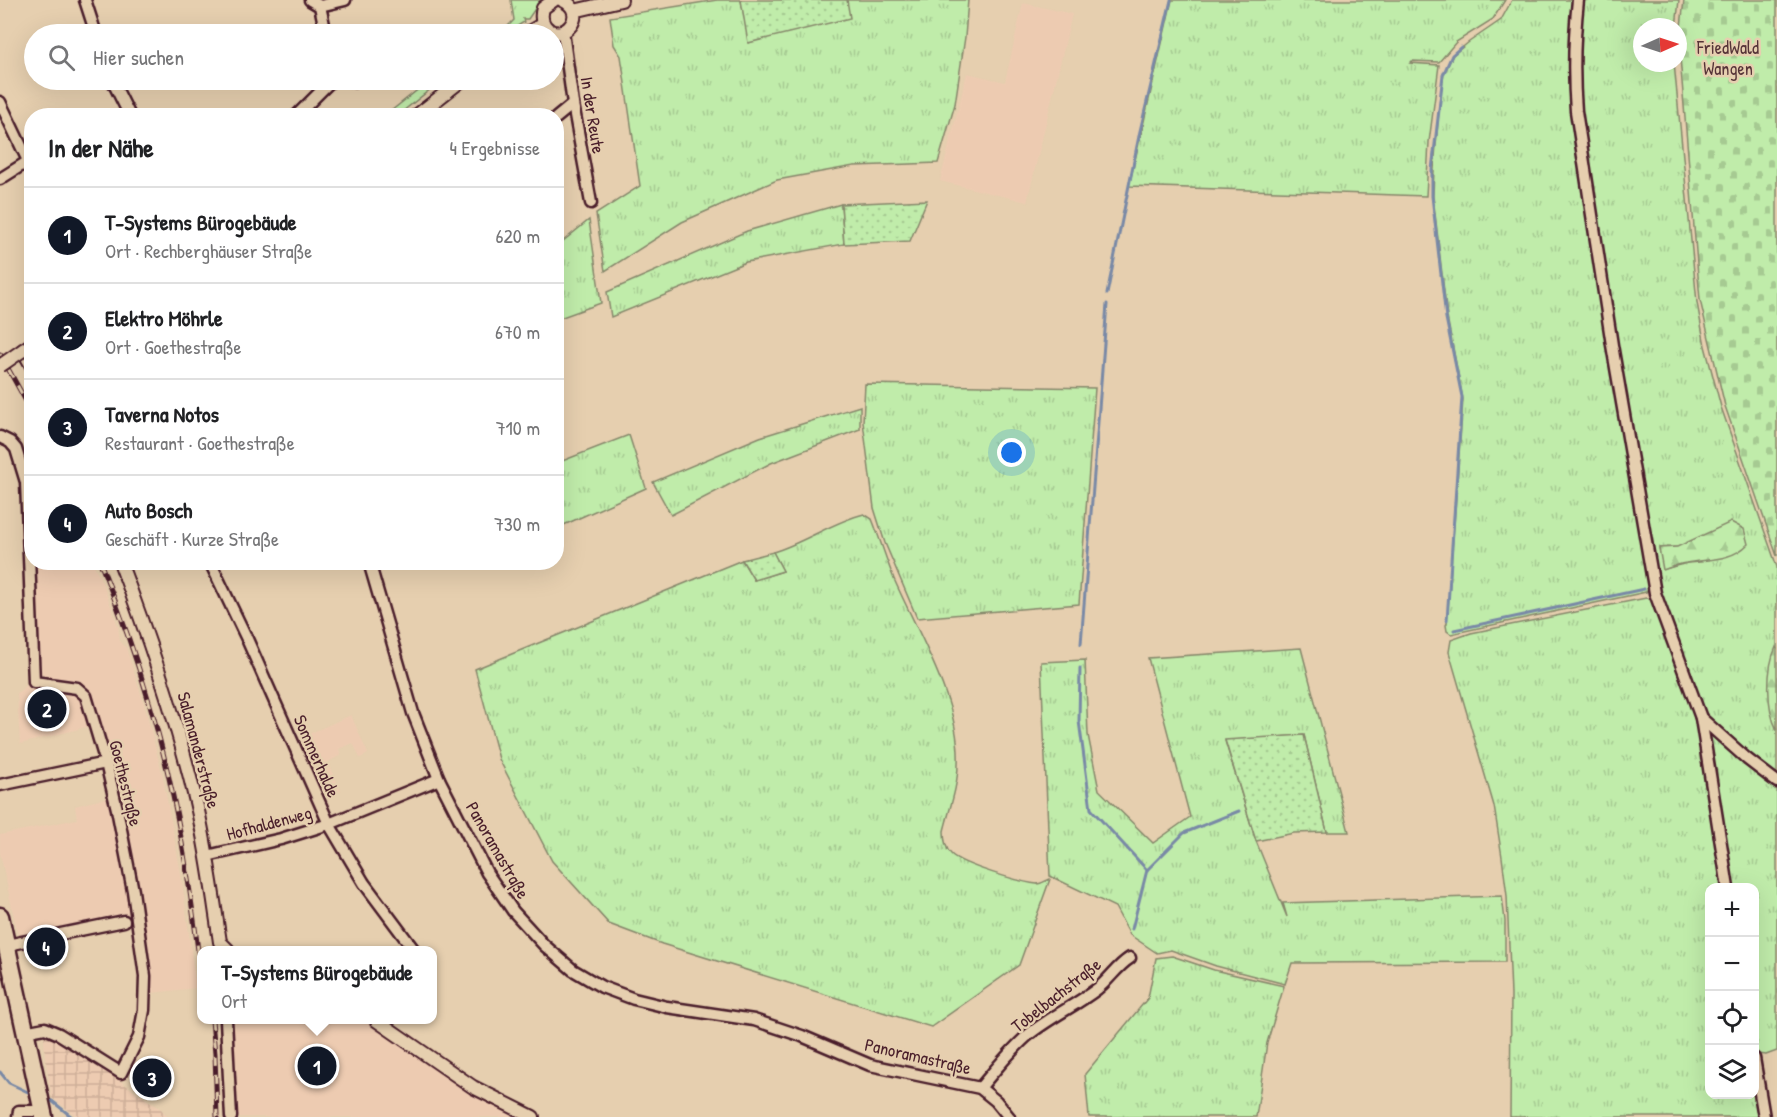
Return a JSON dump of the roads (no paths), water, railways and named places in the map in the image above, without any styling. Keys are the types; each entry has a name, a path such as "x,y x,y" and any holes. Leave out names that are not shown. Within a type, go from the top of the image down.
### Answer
{"main road":[{"path":"0,916 42,1110"}],"street":[{"path":"85,0 93,24"},
{"path":"322,24 315,3 345,0"},
{"path":"543,24 543,8 553,0"},
{"path":"562,0 571,5 574,10 572,25 564,31"},
{"path":"574,10 621,0"},
{"path":"1578,0 1575,32 1576,111 1612,345 1655,592 1701,718 1727,883"},
{"name":"In der Reute","path":"564,39 591,203"},
{"path":"117,90 126,108"},
{"path":"304,108 322,90"},
{"path":"426,108 449,90"},
{"path":"0,102 24,154"},
{"path":"564,111 573,104"},
{"path":"0,179 24,167"},
{"path":"0,366 24,349"},
{"name":"Goethestraße","path":"0,437 10,442 16,449 24,469"},
{"name":"Goethestraße","path":"24,1032 45,1028 59,1034 121,1073 139,1037 144,1010 145,975 133,891 106,763 86,696 77,688 34,682 30,570"},
{"name":"Salamanderstraße","path":"123,570 158,668 196,802 220,942 224,946"},
{"name":"Sommerhalde","path":"214,570 329,824 364,883 410,946"},
{"name":"Panoramastraße","path":"371,570 413,713 439,779 487,873 513,911 544,945 573,970 602,987 634,999 667,1007 754,1020 802,1036 870,1065 980,1088"},
{"path":"1701,718 1777,782"},
{"path":"0,785 106,763"},
{"name":"Hofhaldenweg","path":"207,856 281,840 329,824 439,779"},
{"path":"7,945 124,921"},
{"name":"Tobelbachstraße","path":"980,1088 1004,1058 1029,1035 1106,982 1122,962 1130,957"},
{"path":"226,1024 231,1117"},
{"path":"382,1024 473,1087 533,1117"},
{"path":"1759,1084 1764,1117"},
{"path":"980,1088 996,1101 1009,1117"},
{"path":"18,1114 42,1110"}],"waterway":[{"path":"1107,294 1140,131 1171,0"},
{"path":"1447,620 1462,397 1446,318 1432,196 1432,170 1443,75 1452,55 1461,47"},
{"path":"1081,644 1107,304"},
{"path":"1454,630 1644,589"},
{"path":"1080,668 1079,721 1091,809 1147,870 1132,929"},
{"path":"1147,870 1184,833 1239,811"},
{"path":"0,1072 9,1083 32,1094"},
{"path":"46,1099 72,1117"}],"railway":[{"path":"0,354 24,398"},
{"path":"103,570 139,669 160,739 188,878 197,946"},
{"path":"212,1024 217,1117"}],"place":[{"name":"Elektro Möhrle","path":"47,709"},
{"name":"Auto Bosch","path":"46,947"},
{"name":"T-Systems Bürogebäude","path":"317,1066"},
{"name":"Taverna Notos","path":"152,1078"}],"park label":[{"name":"FriedWald Wangen","path":"1728,57"}]}
